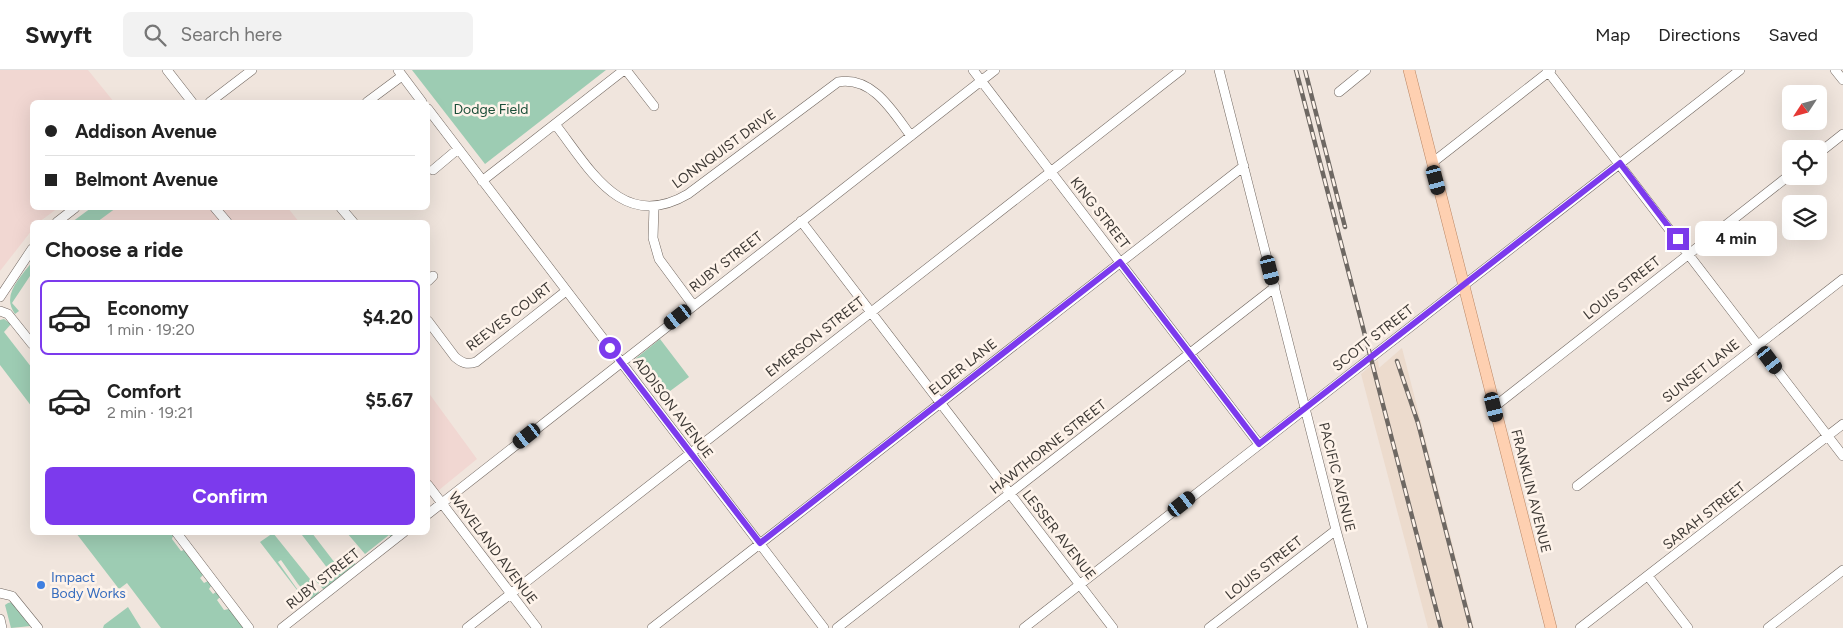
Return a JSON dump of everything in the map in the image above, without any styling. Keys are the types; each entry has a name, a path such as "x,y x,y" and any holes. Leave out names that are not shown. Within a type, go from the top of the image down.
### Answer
{"main road":[{"name":"FRANKLIN AVENUE","path":"1409,70 1551,628"}],"street":[{"path":"167,70 190,100"},
{"path":"213,100 252,70"},
{"path":"482,181 625,70 654,106"},
{"path":"845,70 846,81 867,87 876,93 911,136"},
{"name":"KING STREET","path":"973,70 1259,444"},
{"name":"RUBY STREET","path":"430,512 995,70"},
{"name":"EMERSON STREET","path":"467,628 1181,70"},
{"name":"PACIFIC AVENUE","path":"1219,70 1336,530 1363,628"},
{"path":"1339,92 1366,70"},
{"name":"SCOTT STREET","path":"1024,628 1740,70"},
{"path":"1835,70 1843,80"},
{"path":"1432,163 1549,71 1843,456"},
{"path":"369,100 400,73 420,100"},
{"name":"LONNQUIST DRIVE","path":"555,124 602,185 624,201 646,207 654,207 679,200 830,86 846,81"},
{"name":"ADDISON AVENUE","path":"430,112 824,628"},
{"path":"1827,147 1843,134"},
{"path":"433,170 458,149"},
{"name":"ELDER LANE","path":"652,628 1244,166"},
{"name":"LOUIS STREET","path":"1494,407 1782,181"},
{"path":"654,207 653,238 659,259 693,305"},
{"path":"60,220 72,210"},
{"path":"217,210 225,220"},
{"path":"343,210 350,220"},
{"name":"LESSER AVENUE","path":"801,221 1113,628"},
{"path":"0,297 30,252"},
{"name":"SUNSET LANE","path":"1577,486 1843,279"},
{"name":"HAWTHORNE STREET","path":"837,628 1275,287"},
{"name":"REEVES COURT","path":"430,324 455,357 460,361 476,362 566,291"},
{"path":"0,311 8,314 30,342"},
{"name":"SARAH STREET","path":"1580,628 1843,424"},
{"name":"WAVELAND AVENUE","path":"430,488 537,628"},
{"name":"LOUIS STREET","path":"1209,628 1336,530"},
{"path":"182,535 249,628"},
{"name":"RUBY STREET","path":"282,628 400,535"},
{"path":"1768,628 1843,570"},
{"path":"1648,576 1688,628"},
{"path":"0,593 12,596 38,628"},
{"path":"0,618 2,628"}],"shaded area":[{"path":"0,70 88,70 112,100 30,100 30,210 55,210 42,220 30,220 30,233 0,271"},
{"path":"104,210 290,210 297,220 91,220"},
{"path":"1402,348 1474,628 1428,628 1361,374 1378,360 1379,368"},
{"path":"430,395 477,459 430,497"}],"green space":[{"name":"Dodge Field","path":"412,70 606,70 485,164"},
{"path":"88,210 113,210 100,220 75,220"},
{"path":"30,265 30,276 12,303 19,311 15,314 10,300 11,293"},
{"path":"4,319 11,324 4,332 30,365 30,404 0,365 0,320"},
{"path":"660,339 689,377 662,397 634,360"},
{"path":"78,535 172,535 172,539 181,551 184,550 203,575 200,578 204,583 208,581 211,586 209,589 213,594 216,592 220,597 217,600 224,610 229,609 244,628 161,628 127,583 119,589"},
{"path":"270,535 275,535 318,589 319,594 312,600 281,560 278,562 307,603 260,542"},
{"path":"302,535 314,535 335,563 349,553 356,565 324,590 315,580 328,569"},
{"path":"349,535 389,535 365,554"},
{"path":"12,602 31,626 11,628 5,605"},
{"path":"128,607 141,628 103,628 104,625"}],"railway":[{"path":"1296,70 1441,628"},
{"path":"1305,70 1345,227"},
{"path":"1397,361 1418,423 1471,628"}],"place":[{"name":"Impact Body Works","path":"41,585"}],"route":[{"path":"610,348 760,543 1120,262 1259,444 1620,163 1678,239"}]}
